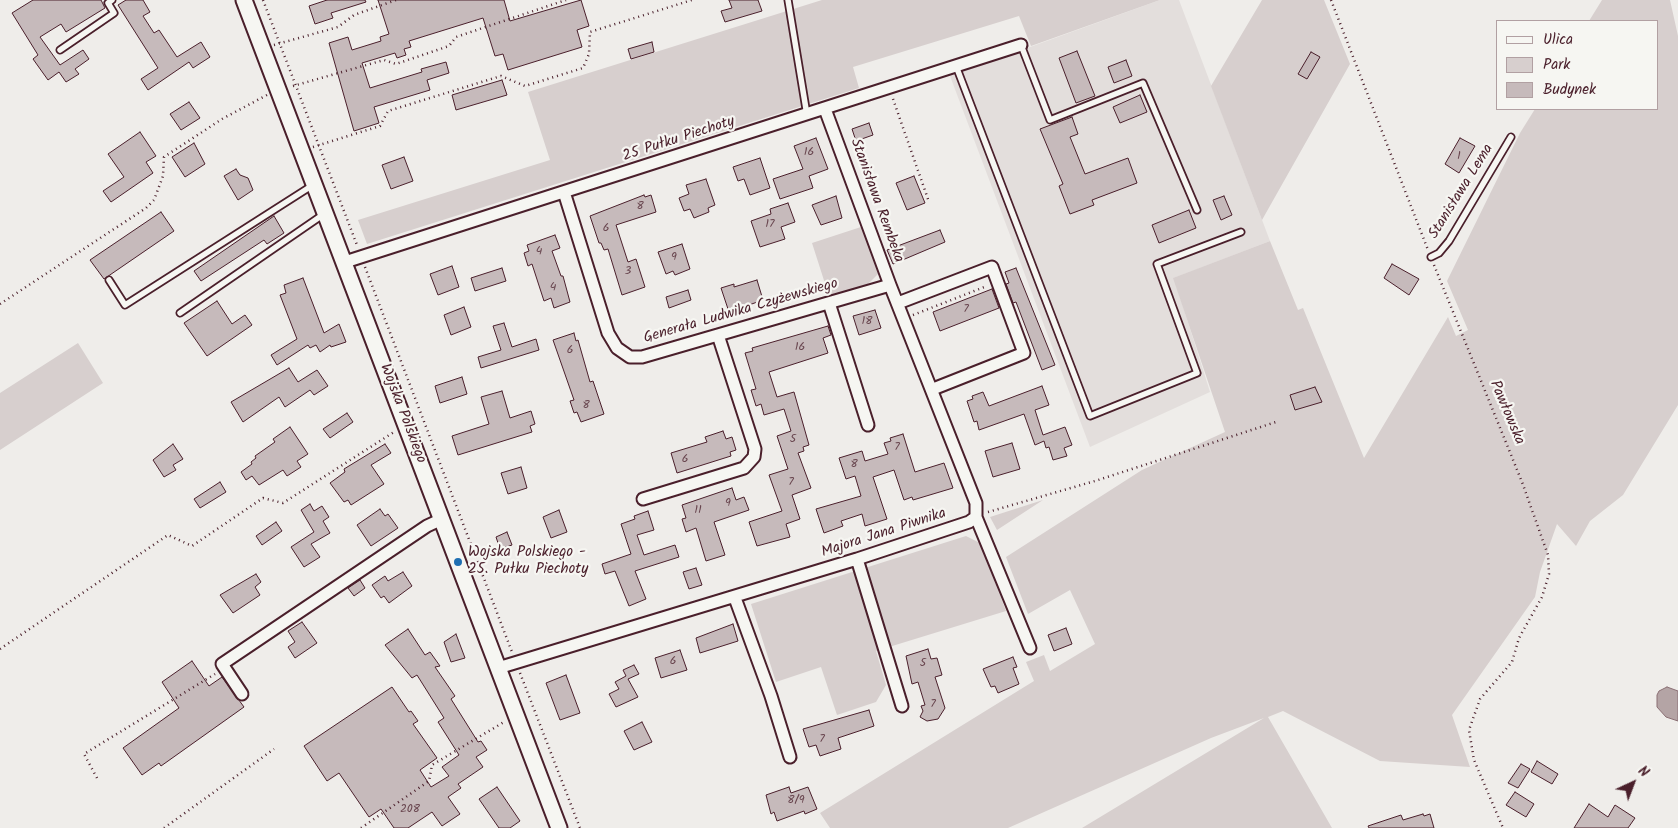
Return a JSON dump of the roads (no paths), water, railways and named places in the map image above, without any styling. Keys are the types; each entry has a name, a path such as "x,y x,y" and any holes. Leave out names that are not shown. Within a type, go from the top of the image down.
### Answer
{"main road":[{"name":"Wojska Polskiego","path":"244,0 559,828"}],"street":[{"name":"25 Pułku Piechoty","path":"345,262 1021,46"},
{"name":"Stanisława Rembeka","path":"825,109 890,285 933,389 976,503 976,517 1030,648"},
{"name":"Generała Ludwika Czyżewskiego","path":"564,192 606,328 617,348 626,355 636,358 890,285"},
{"path":"898,303 992,267 1024,354 933,389"},
{"path":"829,302 868,425"},
{"path":"643,499 744,468 754,457 755,448 718,335"},
{"name":"Majora Jana Piwnika","path":"498,668 735,598 969,522 976,517"},
{"path":"242,694 222,664 427,526 442,519"},
{"path":"856,559 902,706"},
{"path":"735,598 771,696 790,757"}],"lane":[{"path":"60,50 114,13 108,3 112,0"},
{"path":"788,0 807,114"},
{"path":"1021,46 1050,120 1143,83 1197,210"},
{"path":"956,66 1090,416 1197,373 1157,264 1241,232"},
{"name":"Stanisława Lema","path":"1431,257 1439,253 1449,240 1511,137"},
{"path":"109,280 125,305 315,184"},
{"path":"180,313 326,213"}],"place":[{"name":"Wojska Polskiego - 25. Pułku Piechoty","path":"458,562"}]}
